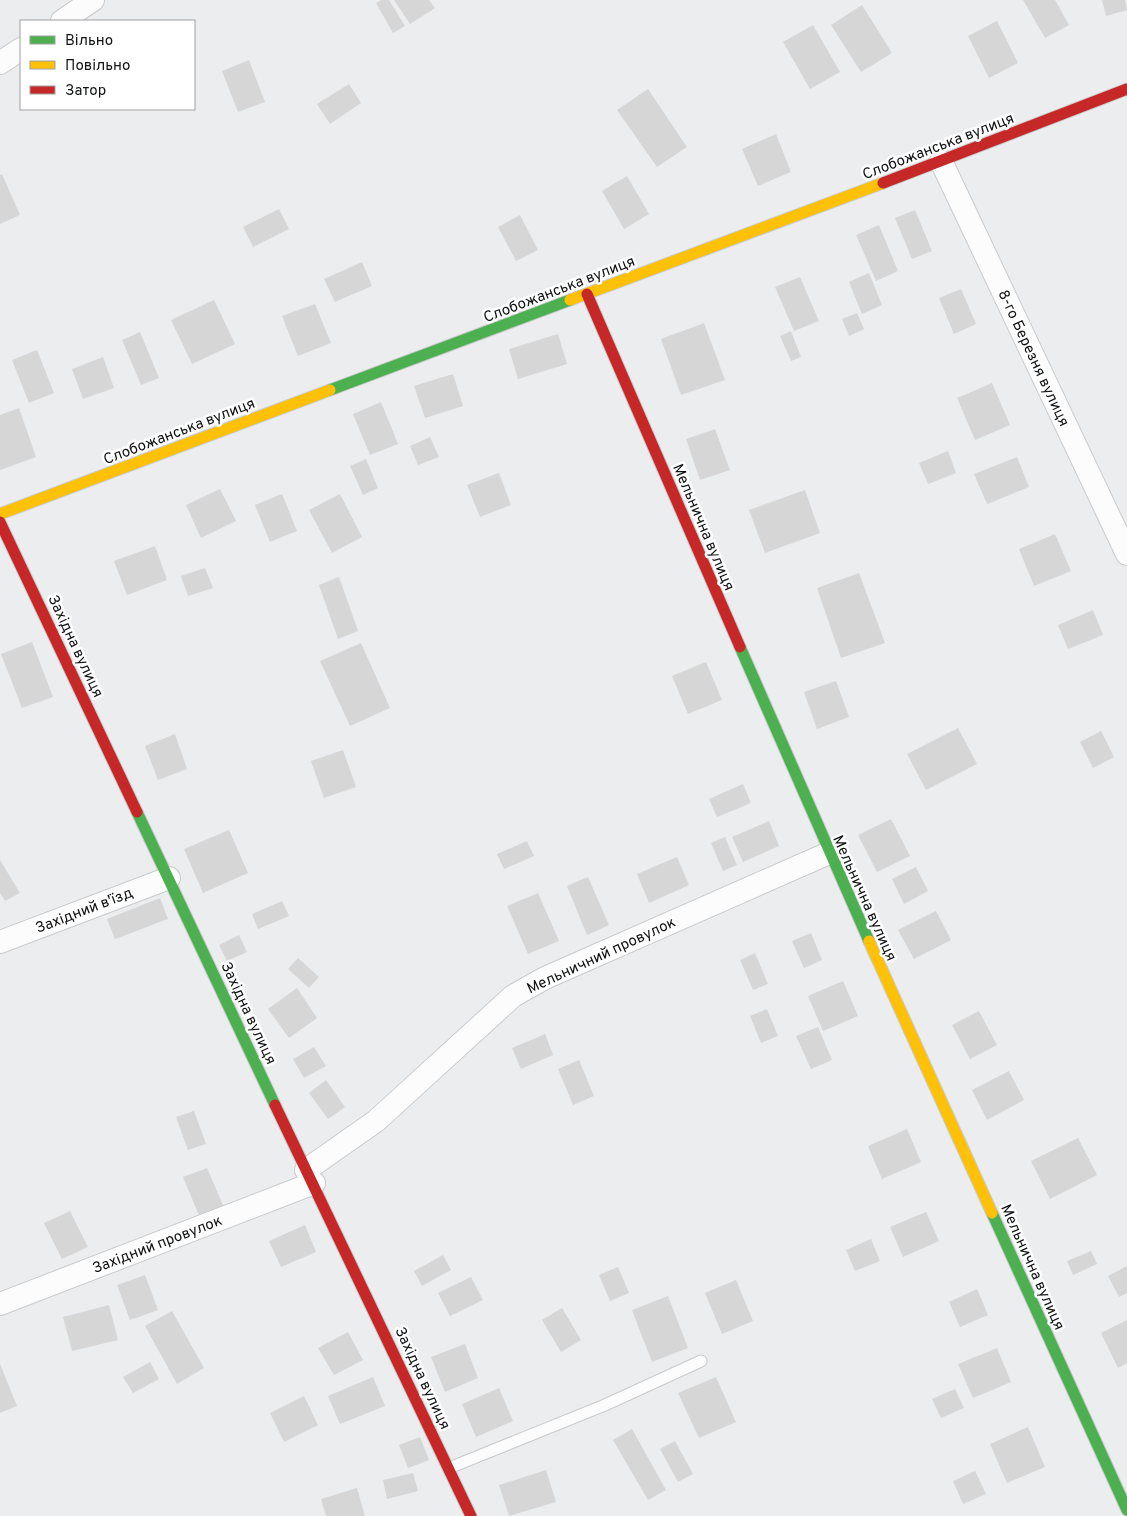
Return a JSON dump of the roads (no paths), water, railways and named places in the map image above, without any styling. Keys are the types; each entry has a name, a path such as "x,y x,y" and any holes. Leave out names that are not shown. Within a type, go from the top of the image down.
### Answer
{"street":[{"path":"63,20 93,0"},
{"path":"0,63 20,50"},
{"name":"Слобожанська вулиця","path":"0,514 941,161 1127,89"},
{"name":"8-го Березня вулиця","path":"941,161 1127,554"},
{"name":"Мельнична вулиця","path":"587,294 829,854 1127,1510"},
{"name":"Західна вулиця","path":"0,522 472,1516"},
{"name":"Мельничний провулок","path":"310,1177 376,1121 513,996 555,974 829,854"},
{"name":"Західний в'їзд","path":"0,942 169,878"},
{"name":"Західний провулок","path":"0,1304 310,1177"}],"lane":[{"path":"449,1468 605,1406 701,1361"}]}
